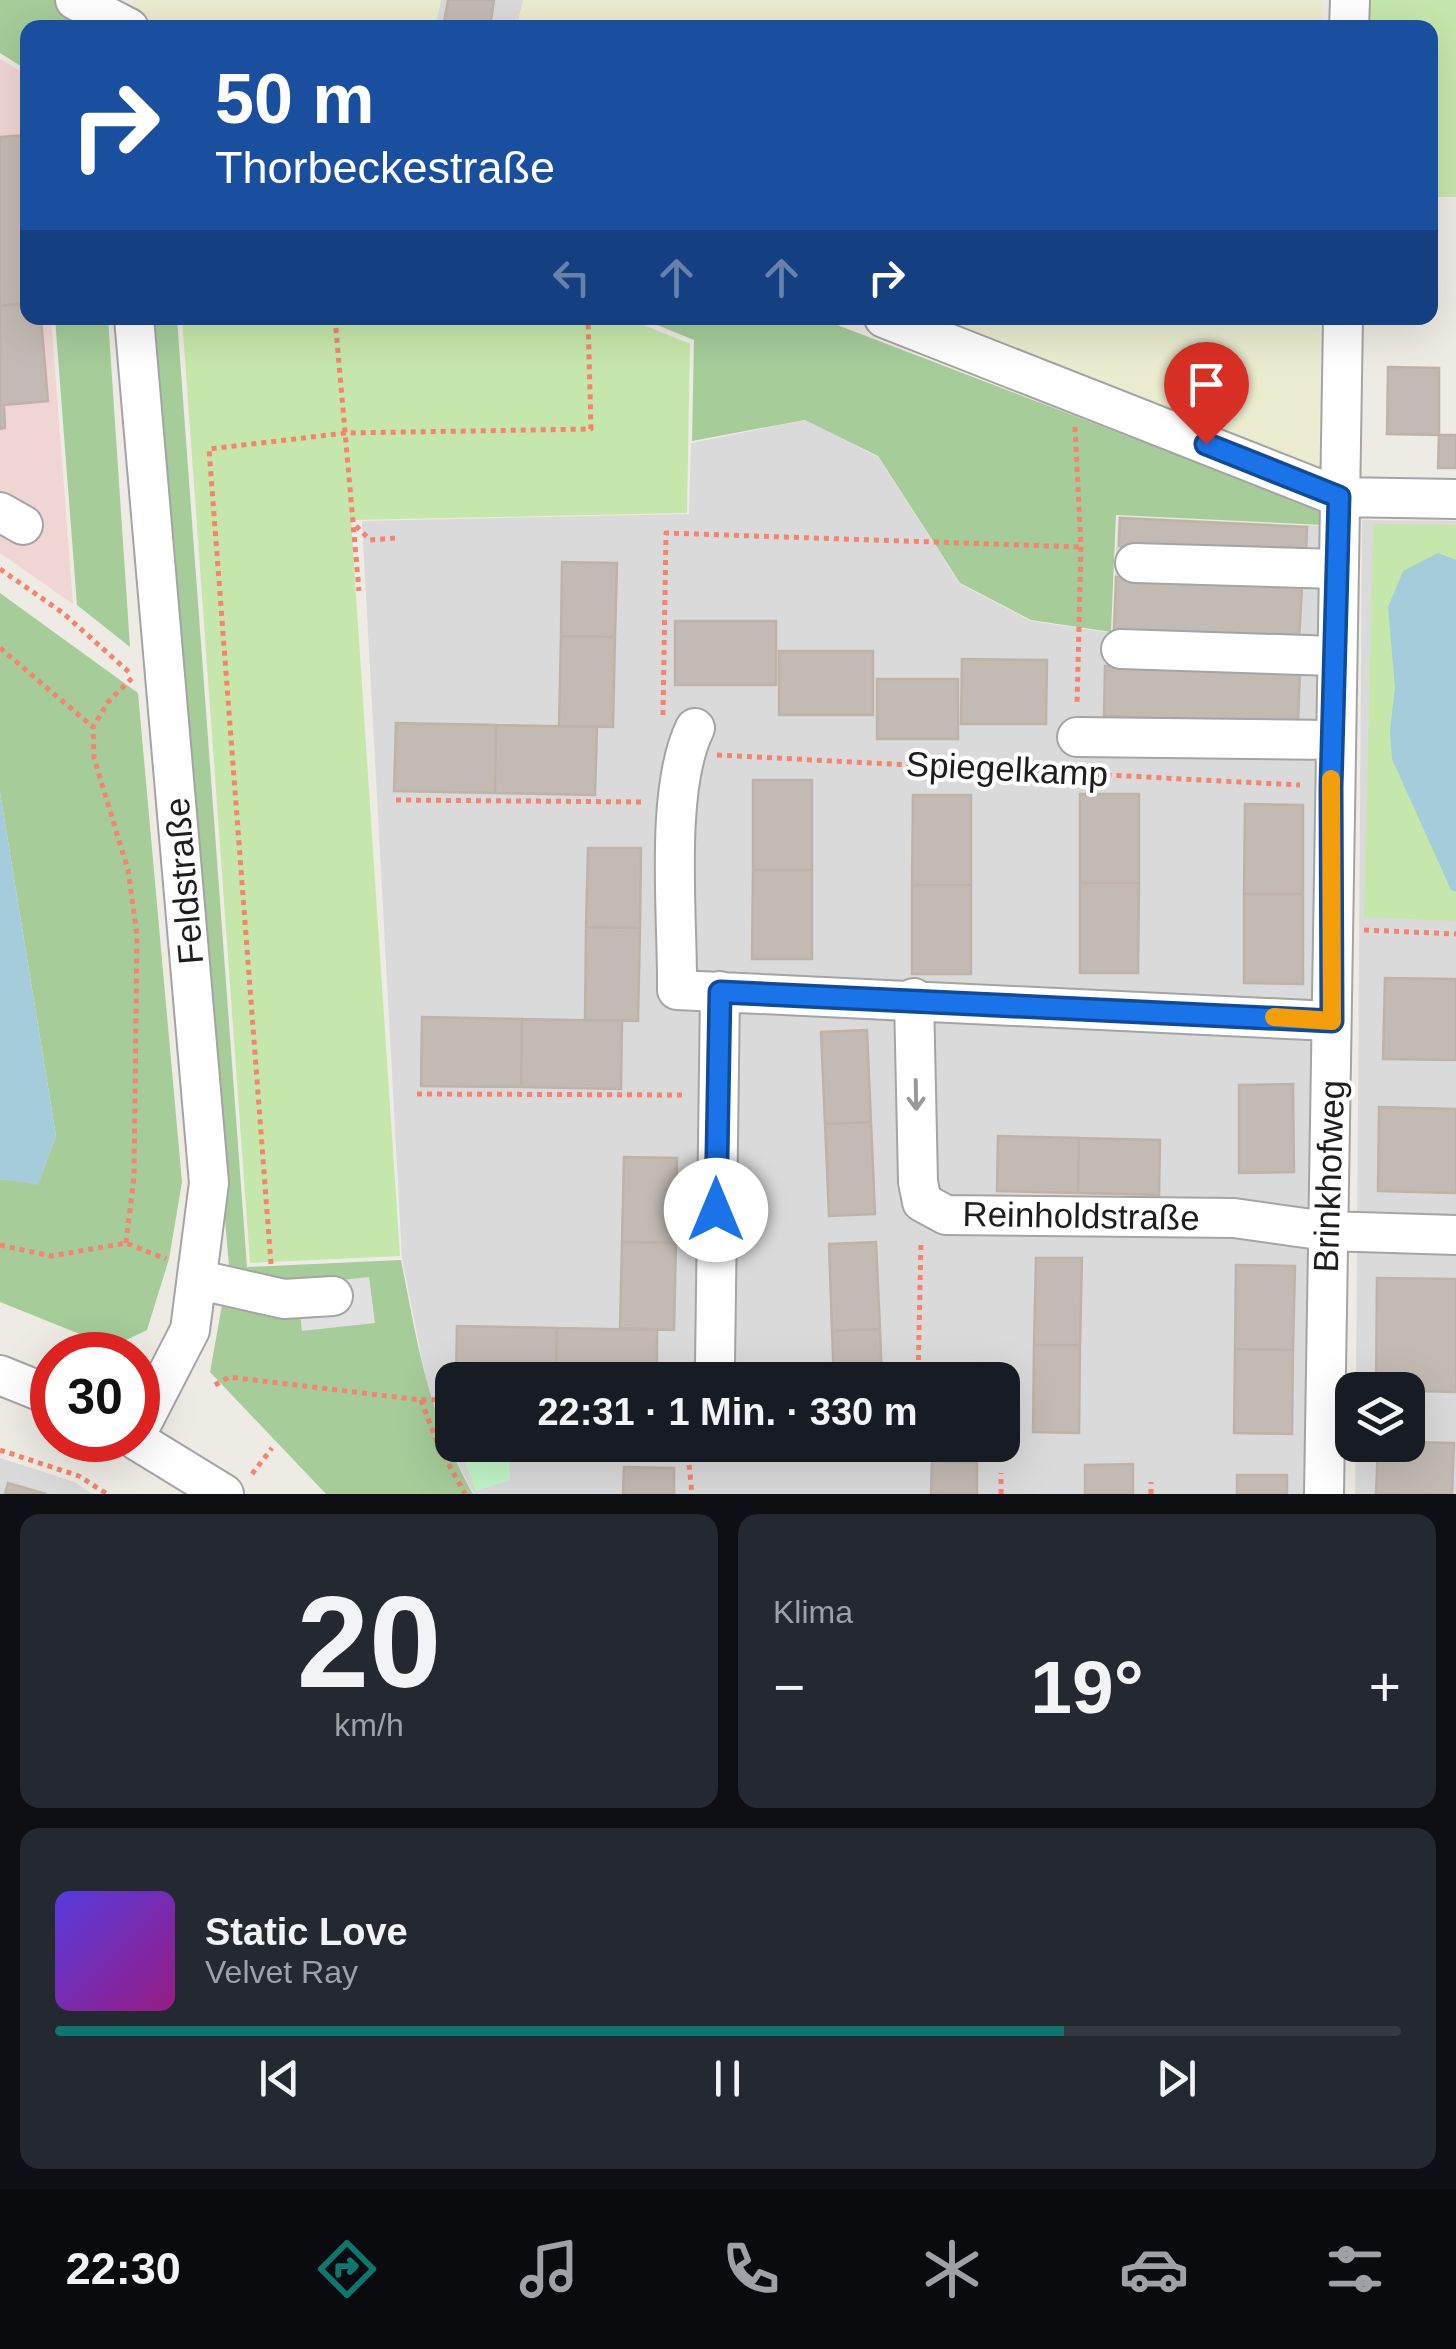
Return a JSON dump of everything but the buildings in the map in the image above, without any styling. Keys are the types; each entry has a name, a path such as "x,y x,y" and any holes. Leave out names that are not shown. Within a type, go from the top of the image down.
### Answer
{"street":[{"path":"76,0 121,19"},
{"name":"Feldstraße","path":"135,325 210,1183 200,1280 190,1330 160,1389"},
{"path":"902,325 1339,497 1456,499"},
{"name":"Brinkhofweg","path":"1324,1494 1333,929 1331,787 1343,325"},
{"path":"1136,563 1337,569"},
{"path":"1121,649 1335,656"},
{"path":"689,740 678,802 678,990 914,998 1332,1021"},
{"path":"1076,756 1332,740"},
{"path":"716,1362 720,992"},
{"name":"Reinholdstraße","path":"914,998 922,1202 946,1215 1234,1218 1326,1231 1456,1235"},
{"path":"200,1280 273,1297 333,1296"},
{"path":"0,1375 30,1387"},
{"path":"160,1451 236,1486"}],"path":[{"path":"336,325 359,591"},
{"path":"273,1297 209,448 346,433 591,428 588,325"},
{"path":"1074,392 1080,547 1076,756"},
{"path":"354,524 370,540 395,538"},
{"path":"689,740 661,712 666,533 1080,547"},
{"path":"0,569 63,613 134,676 108,702 93,727 94,758 128,870 137,935 134,1177 126,1243 51,1256 0,1244"},
{"path":"0,648 93,727"},
{"name":"Spiegelkamp","path":"689,740 1076,756 1331,787"},
{"path":"396,800 678,802"},
{"path":"1333,929 1456,934"},
{"path":"417,1094 717,1095"},
{"path":"918,1362 922,1202"},
{"path":"215,1385 229,1377 435,1400"},
{"path":"421,1400 438,1445 466,1494"},
{"path":"236,1486 272,1448"},
{"path":"0,1450 79,1476 107,1494"},
{"path":"689,1462 692,1494"},
{"path":"1001,1473 1001,1494"},
{"path":"1151,1482 1151,1494"}],"shaded area":[{"path":"441,0 523,0 519,20 437,20"},
{"path":"0,59 20,71 20,325 52,325 73,604 0,553"},
{"path":"806,420 878,457 960,584 1031,621 1112,633 1118,516 1322,526 1310,1494 474,1494 457,1462 1020,1462 1020,1362 435,1362 435,1413 430,1400 402,1258 362,521 689,514 691,443"},
{"path":"1362,520 1456,521 1456,1494 1355,1494 1356,1462 1425,1462 1425,1372 1356,1372"},
{"path":"369,1277 375,1323 302,1331 297,1285"},
{"path":"0,1458 75,1482 92,1494 0,1494"}],"green space":[{"path":"0,0 86,0 87,20 20,20 20,66 0,53"},
{"path":"134,0 441,0 437,20 141,20 131,16"},
{"path":"523,0 1322,0 1322,20 519,20"},
{"path":"1365,0 1456,0 1456,197 1438,197 1438,20 1364,20"},
{"path":"56,325 108,325 130,647 77,605"},
{"path":"149,325 178,325 247,1267 401,1260 435,1407 435,1462 456,1462 473,1494 326,1494 210,1372 229,1266"},
{"path":"183,325 643,325 690,344 687,513 351,520 400,1256 250,1263"},
{"path":"657,325 837,325 1323,511 1322,525 1116,515 1111,632 1031,620 960,583 878,456 805,420 692,441 694,340"},
{"path":"930,325 1320,325 1319,470"},
{"path":"1373,524 1456,525 1456,921 1364,917"},
{"path":"0,593 138,693 182,1182 169,1259 147,1330 143,1332 75,1332 0,1302 0,1179 38,1184 56,1136 0,792"},
{"path":"465,1462 509,1462 510,1480 476,1491"}],"water":[{"path":"1438,553 1456,560 1456,892 1451,890 1392,759 1390,731 1395,687 1388,607 1403,571"},
{"path":"0,792 56,1136 38,1185 0,1179"}],"slow traffic":[{"path":"1274,1017 1332,1021 1331,779"}],"route":[{"path":"716,1210 720,992 914,998 1332,1021 1331,787 1339,497 1206,444"}]}
